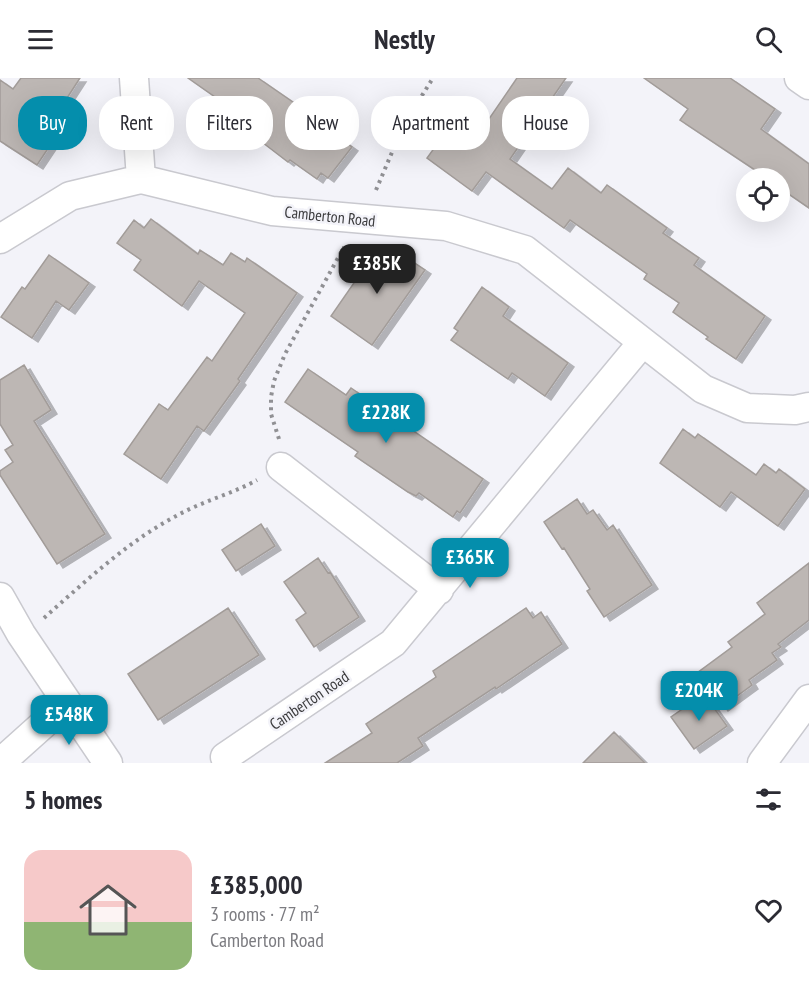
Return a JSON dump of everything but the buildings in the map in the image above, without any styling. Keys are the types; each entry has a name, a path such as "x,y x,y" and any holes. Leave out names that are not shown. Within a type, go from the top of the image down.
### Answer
{"street":[{"path":"134,78 141,179"},
{"path":"799,78 809,85"},
{"name":"Camberton Road","path":"0,239 70,196 141,179 272,210 446,226 525,250 703,389 747,408 795,411 809,407"},
{"name":"Camberton Road","path":"225,757 393,643 642,343"},
{"path":"281,467 439,590"},
{"path":"0,597 21,634 108,763"},
{"path":"762,763 809,699"},
{"path":"0,763 67,703"}],"path":[{"path":"21,634 123,550 178,515 240,489 281,467 279,435 271,414 274,381 285,354 377,188 404,124 433,78"}]}
